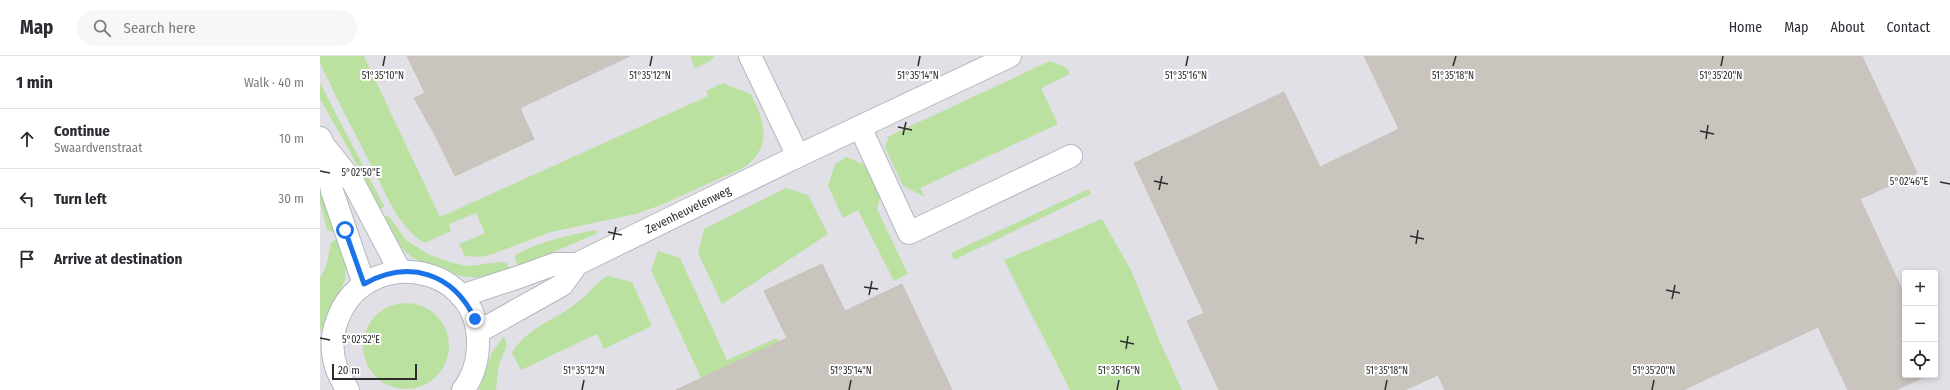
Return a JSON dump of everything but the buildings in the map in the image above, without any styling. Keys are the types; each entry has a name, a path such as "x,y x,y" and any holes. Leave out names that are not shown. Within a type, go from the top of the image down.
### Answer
{"street":[{"path":"750,56 798,156"},
{"name":"Zevenheuvelenweg","path":"461,296 555,264 577,264 798,156 1010,56"},
{"path":"860,127 910,233 1071,156"},
{"path":"322,142 353,182 400,271"},
{"path":"322,142 332,191 364,284"},
{"name":"Zevenheuvelenweg","path":"478,332 562,285 577,264"},
{"path":"348,390 335,366 326,354 339,313 350,297 364,284 376,277 400,271 417,272 433,276 448,284 461,296 469,307 478,332 478,357 470,380 463,390"}],"shaded area":[{"path":"320,56 1950,56 1950,390 320,390"}],"green space":[{"path":"320,56 364,56 440,217 708,96 706,91 723,83 751,94 760,114 764,134 759,152 753,160 743,168 661,205 636,214 551,232 490,255 480,257 463,256 464,254 459,244 485,233 476,213 449,224 451,231 425,243 407,228 387,197 320,63"},
{"path":"690,56 714,56 711,61 695,68"},
{"path":"1050,61 1067,68 1070,74 1041,88 1058,124 920,188 925,197 903,186 885,147 889,136"},
{"path":"320,83 384,206 380,210 349,150 320,99"},
{"path":"846,157 866,165 880,197 877,209 908,274 894,281 858,210 843,218 828,186 835,164"},
{"path":"786,188 808,195 828,234 722,304 698,253 704,229"},
{"path":"320,189 336,230 332,232 327,230 320,202"},
{"path":"1089,189 1091,194 954,260 951,253"},
{"path":"388,215 406,240 430,255 453,263 468,266 502,262 506,263 511,270 487,276 470,277 454,274 419,260 407,253 396,241 384,217"},
{"path":"1102,219 1131,270 1160,342 1182,390 1070,390 1004,260"},
{"path":"595,230 597,232 596,234 518,267 515,255 524,250 575,234"},
{"path":"339,237 346,266 345,280 320,332 320,278 326,267 331,243"},
{"path":"658,251 680,258 727,360 777,338 779,342 701,378 651,270"},
{"path":"608,276 632,282 652,326 604,349 597,334 521,370 512,353 518,344 542,324 578,302 600,281"},
{"path":"406,303 422,307 436,316 445,330 449,346 445,362 436,376 422,385 406,389 390,385 376,376 367,362 363,346 367,330 376,316 390,307"},
{"path":"504,336 507,345 499,364 496,390 479,390 492,352"}],"route":[{"path":"345,230 364,284 376,277 400,271 417,272 433,276 448,284 461,296 475,319"}]}
